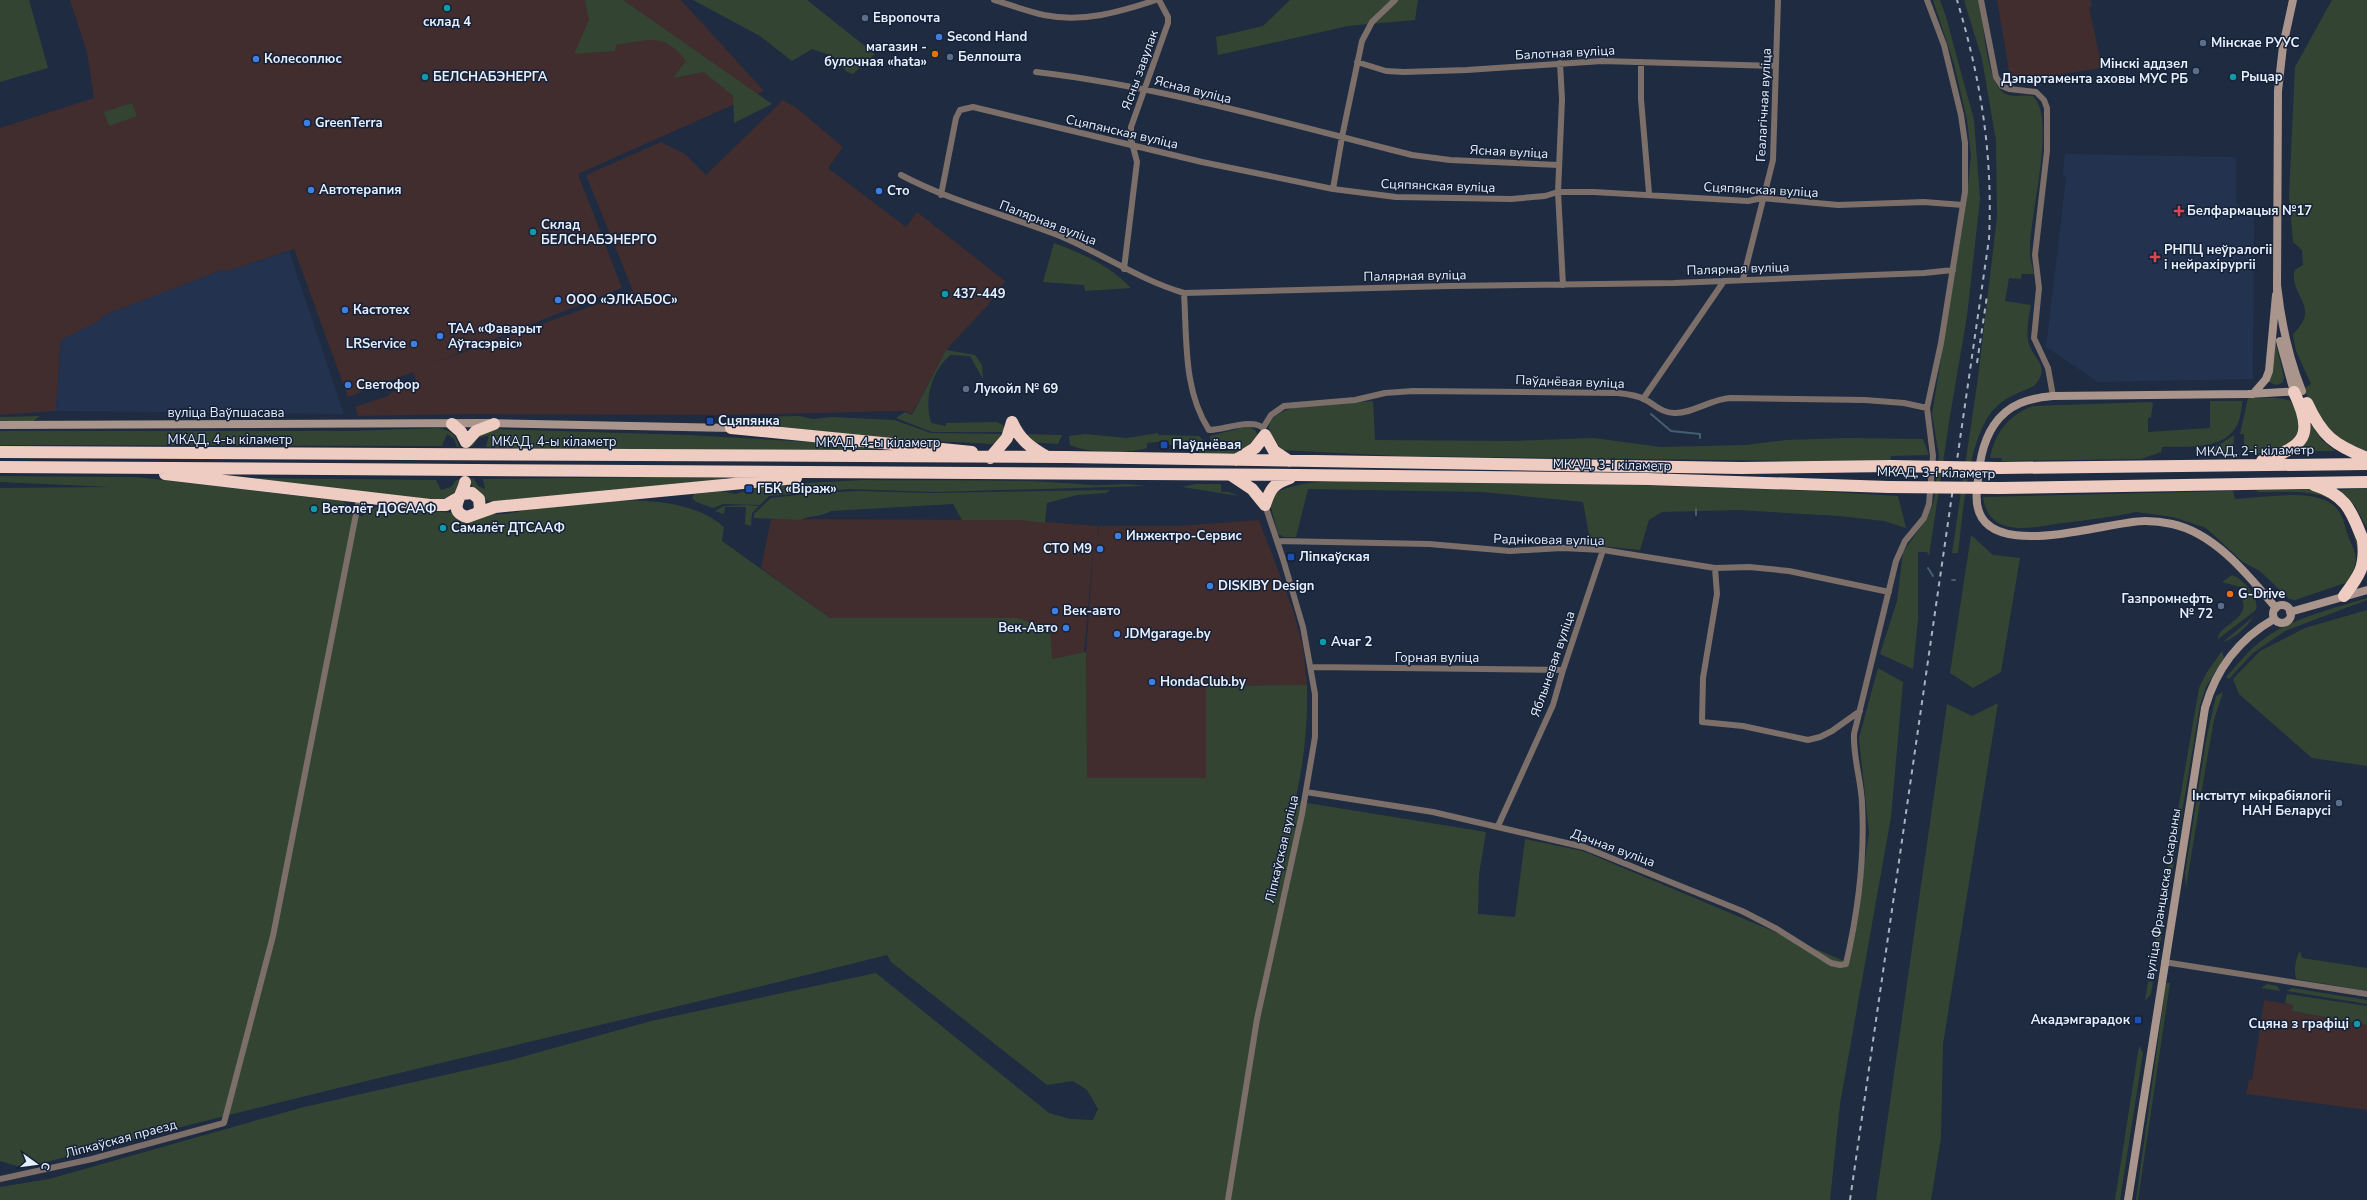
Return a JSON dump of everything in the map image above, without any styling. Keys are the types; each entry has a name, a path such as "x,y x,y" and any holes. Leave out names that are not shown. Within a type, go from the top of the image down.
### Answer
{"highway":[{"path":"2298,392 2327,437 2342,448 2367,458"},
{"path":"2252,464 2286,453 2294,448 2302,437 2305,417 2298,392"},
{"path":"732,428 967,450 990,458 1004,443 1012,422 1022,440 1029,447 1048,457"},
{"path":"452,424 461,432 466,442"},
{"path":"466,424 466,442"},
{"path":"466,442 476,431 494,424"},
{"path":"1236,460 1255,448 1264,432"},
{"path":"1264,432 1274,451 1289,461"},
{"name":"МКАД, 4-ы кіламетр","path":"0,452 434,456 1081,458"},
{"name":"МКАД, 3-і кіламетр","path":"1081,458 1741,468 1891,466 1999,468 2142,467"},
{"name":"МКАД, 2-і кіламетр","path":"2142,467 2252,464 2367,464"},
{"path":"0,467 843,473"},
{"path":"114,467 359,499 435,506 458,512 467,517 495,507 749,484 843,473"},
{"name":"МКАД, 3-і кіламетр","path":"843,473 1080,473 1647,480 1889,488 1999,488 2303,481"},
{"path":"1230,475 1252,489 1265,505"},
{"path":"1265,505 1269,492 1274,486 1297,475"},
{"path":"2303,481 2367,482"},
{"path":"2303,481 2329,490 2342,499 2354,516 2365,545 2364,562 2356,580 2344,596"},
{"path":"435,506 446,505 464,495 479,499 481,504 477,514"},
{"path":"458,512 456,502 464,495"}],"main road":[{"path":"2276,608 2246,573 2223,552 2192,532 2173,524 2144,521 2030,537 2008,536 1989,526 1979,511 1976,498 1982,456 1988,436 1998,419 2008,410 2029,399 2053,396 2253,394 2298,392 2282,324 2277,287 2276,190 2278,91 2283,46 2293,0"},
{"path":"2253,394 2266,379 2268,371 2272,312 2277,287"},
{"name":"вуліца Ваўпшасава","path":"0,425 494,424 732,428"},
{"path":"2290,612 2367,590"},
{"path":"2276,608 2286,607 2290,612"},
{"path":"2276,608 2273,613 2274,619 2278,622 2284,623 2288,620 2290,612"},
{"name":"вуліца Францыска Скарыны","path":"2128,1200 2201,725 2211,687 2230,655 2245,639 2274,619"}],"street":[{"path":"994,0 1044,15 1069,18 1103,15 1158,0"},
{"name":"Ясны завулак","path":"1124,269 1136,162 1131,127 1146,89 1168,23 1168,17 1158,0"},
{"path":"1333,189 1357,62 1366,30 1395,0"},
{"name":"Геалагічная вуліца","path":"1743,280 1762,198 1769,183 1773,160 1778,0"},
{"path":"1715,568 1717,594 1703,678 1702,722 1743,726 1808,740 1820,737 1832,731 1860,711 1900,552 1905,541 1924,518 1929,504 1933,456 1927,408 1963,205 1965,143 1961,115 1944,45 1927,0"},
{"path":"1982,0 1996,78 2002,86 2009,89 2036,92 2044,100 2047,108 2047,151 2035,255 2040,279 2034,338 2048,368 2053,396"},
{"name":"Балотная вуліца","path":"1357,62 1386,71 1404,72 1467,70 1602,60 1776,66"},
{"path":"1560,62 1562,99 1558,192 1563,284"},
{"path":"1641,62 1641,98 1649,193"},
{"name":"Ясная вуліца","path":"1036,72 1090,78 1146,89 1431,158 1559,165"},
{"name":"Сцяпянская вуліца","path":"941,195 956,118 960,110 964,107 973,107 1133,147 1333,189 1424,199 1526,198 1558,192 1649,193 1748,200 1762,198 1838,205 1924,202 1963,205"},
{"name":"Палярная вуліца","path":"901,175 941,195 1084,246 1150,282 1184,293 1724,281 1924,273 1952,270"},
{"path":"1643,399 1724,281"},
{"path":"1184,293 1191,383 1200,416 1209,430 1221,430 1251,423 1260,425 1264,432"},
{"name":"Паўднёвая вуліца","path":"1264,432 1271,415 1284,406 1355,400 1393,392 1610,393 1643,399 1663,411 1672,413 1682,412 1717,398 1865,400 1904,403 1927,408"},
{"name":"Ліпкаўская праезд","path":"0,1179 92,1159 224,1123 273,936 359,499"},
{"name":"Ліпкаўская вуліца","path":"1228,1200 1257,1019 1311,768 1315,724 1315,694 1303,627 1265,505"},
{"name":"Радніковая вуліца","path":"1277,541 1429,544 1510,551 1562,548 1603,550 1715,568 1749,567 1789,571 1889,592"},
{"name":"Яблыневая вуліца","path":"1498,826 1553,705 1563,670 1603,550"},
{"name":"Горная вуліца","path":"1311,667 1563,670"},
{"name":"Дачная вуліца","path":"1306,792 1425,811 1498,826 1596,851 1742,911 1777,928 1832,964 1840,965 1846,964 1855,910 1863,840 1862,800 1854,745 1860,711"},
{"path":"2164,962 2367,994"}],"shaded area":[{"path":"70,0 681,0 764,91 578,174 622,288 434,363 633,291 586,175 661,142 685,154 706,175 783,100 798,109 843,147 828,168 906,227 917,212 1005,281 988,305 946,350 912,414 906,411 724,415 471,414 358,416 355,407 390,395 390,393 417,383 413,372 348,397 294,249 231,270 222,270 103,316 101,320 61,340 56,411 0,415 0,128 94,98 87,52"},
{"path":"1997,0 2091,0 2092,7 2089,7 2102,68 2011,82"},
{"name":"РНПЦ неўралогіі і нейрахірургіі","path":"2065,154 2236,157 2236,203 2254,214 2253,379 2098,382 2046,347 2066,179 2063,173"},
{"path":"289,251 344,414 56,411 61,340 101,320 102,316 222,270 231,270"},
{"path":"771,519 1021,520 1098,526 1099,542 1099,526 1178,526 1259,520 1293,610 1303,647 1307,685 1206,686 1206,778 1087,778 1086,652 1094,542 1084,653 1052,659 1019,618 830,618 761,568"},
{"path":"2264,1000 2293,1005 2292,1011 2367,1025 2367,1110 2246,1094 2249,1080 2252,1080"}],"green space":[{"path":"0,0 29,0 48,68 0,82"},
{"path":"585,0 623,0 772,104 734,123 733,96 704,72 673,78 686,61 678,52 663,42 655,40 638,41 616,45 615,51 574,54 589,20"},
{"path":"693,0 807,0 875,54 853,74 847,72 833,56 812,49 792,61 760,36"},
{"path":"1290,0 1418,0 1415,20 1348,26 1218,55 1216,37 1263,26"},
{"path":"1933,0 1940,0 1946,17 1974,120 1980,199 1967,316 1929,556 1927,552 1918,552 1918,619 1913,669 1880,654 1897,601 1903,552 1926,520 1934,501 1939,456 1932,414 1966,205 1971,156 1967,120 1954,64"},
{"path":"1964,0 1980,0 1984,37 1990,66 1999,88 2009,95 2033,96 2040,108 2043,126 2042,148 2030,240 2030,256 2034,274 2022,274 2021,279 2009,278 2005,301 2031,305 2027,336 2030,347 2039,362 2042,373 2034,386 2015,394 1997,406 1987,418 1979,434 1968,475 1958,553 1952,553 1978,378 1997,217 1996,141 1982,59"},
{"path":"2332,0 2367,0 2367,452 2344,443 2335,436 2321,419 2303,389 2311,384 2296,351 2293,335 2302,323 2305,316 2305,310 2297,291 2294,277 2295,270 2303,265 2302,250 2293,242 2289,196 2295,67"},
{"path":"132,103 137,116 109,126 104,112"},
{"path":"1054,243 1095,261 1114,273 1131,288 1085,291 1084,285 1043,282"},
{"path":"2275,339 2284,378 2282,383 2276,385 2269,382"},
{"path":"946,350 975,355 982,365 983,379 970,356 950,355 938,370 931,386 928,404 931,423 946,426 946,423 997,422 1003,425 1005,432 932,432 896,418 905,412 912,415"},
{"path":"2248,398 2274,398 2293,402 2297,409 2302,431 2278,453 2220,455 2193,451 2219,445 2234,435 2233,454 2244,453 2244,434 2240,434"},
{"path":"1373,401 1375,440 1513,441 1594,438 1661,447 1745,445 1785,440 1846,438 1923,439 1929,455 1891,456 1890,462 1398,456 1281,450 1269,430 1269,425 1273,418 1289,409"},
{"path":"2210,401 2243,401 2237,425 2231,433 2214,443 2193,446 2162,447 2161,452 2141,459 2001,461 2002,458 1990,458 1999,432 2017,414 2033,406 2151,402 2153,404 2151,417 2148,418 2148,432 2210,428"},
{"path":"40,416 32,422 0,421 0,417"},
{"path":"799,416 813,419 831,417 894,420 931,433 1005,434 997,443 993,444 877,438 759,424 761,417"},
{"path":"2310,423 2322,440 2335,451 2297,451 2309,433"},
{"path":"1249,426 1256,431 1258,437 1241,453 1206,454 1181,447 1206,448 1207,451 1228,451 1228,442 1210,442 1210,436"},
{"path":"439,428 450,432 456,439 459,447 457,447 454,439 447,434 442,446 0,445 0,431 351,431"},
{"path":"491,429 688,435 846,444 887,449 812,451 527,449 486,447 489,435 478,438 473,446 470,446 474,436"},
{"path":"1158,433 1159,436 1199,436 1203,440 1203,445 1166,445 1166,441 1147,443 1147,448 1139,450 1108,452 1087,450 1070,445 1069,436 1085,434 1127,438"},
{"path":"1020,434 1062,435 1058,444 1028,442"},
{"path":"0,476 136,477 343,501 349,507 350,514 362,516 369,510 376,507 454,513 505,514 560,505 610,501 661,502 685,507 706,515 724,527 722,541 830,618 1018,618 1050,630 1052,659 1086,652 1087,778 1206,778 1206,686 1307,685 1305,743 1295,801 1486,832 1479,874 1478,914 1515,917 1525,839 1583,851 1849,963 1869,833 1859,738 1878,668 1903,682 1891,817 1840,1104 1830,1200 0,1200 0,1187 49,1179 304,1107 511,1060 651,1021 876,973 1049,1113 1070,1119 1093,1120 1098,1109 1087,1090 1073,1081 1047,1085 891,962 887,955 240,1112 24,1168 0,1161 0,488 112,487 0,482"},
{"path":"658,477 724,478 725,483 491,502 483,499 474,490 470,478 474,479 478,486 485,489 483,479"},
{"path":"256,478 436,480 441,490 451,487 456,480 459,480 458,485 452,494 448,497 435,500 279,484"},
{"path":"864,480 1034,481 1090,485 1130,484 1144,486 935,492 849,489 769,496 760,505 723,504 713,508 696,502 692,498 694,494 721,491 735,494 766,485"},
{"path":"1318,482 1632,485 1815,491 1898,496 1906,528 1884,521 1839,516 1738,510 1662,512 1649,520 1640,550 1591,545 1583,502 1482,492 1308,489 1296,537 1284,537 1278,534 1271,507 1274,493 1303,484"},
{"path":"1196,484 1221,484 1221,492 1229,492 1239,496 1182,487"},
{"path":"2311,487 2346,505 2361,547 2359,554 2345,513 2337,504 2328,498 2305,493 2258,492 2255,489"},
{"path":"2367,488 2367,528 2355,506 2339,490"},
{"path":"1110,490 1106,493 1077,495 1047,503 1045,523 1021,520 962,520 953,504 831,511 800,520 754,518 754,514 771,498 814,493 858,491 931,493"},
{"path":"2233,491 2235,499 2290,495 2318,498 2330,503 2338,510 2344,521 2355,553 2356,562 2348,582 2295,600 2289,599 2260,571 2243,562 2206,528 2173,517 2136,512 2039,527 2014,528 2003,525 1994,520 1987,511 1983,497"},
{"path":"724,506 759,506 752,513 751,526 745,524 746,507 725,507 724,514 715,511"},
{"path":"1971,535 1993,555 2020,558 2001,672 1973,688 1950,673"},
{"path":"2232,575 2241,580 2250,590 2257,605 2256,610 2218,639 2219,634 2238,617 2244,606 2242,599 2238,598 2240,587 2222,582"},
{"path":"2367,598 2367,600 2285,631 2253,653 2229,679 2226,677 2261,641 2285,626 2326,610"},
{"path":"2367,610 2367,766 2312,758 2239,694 2233,679 2260,651 2305,628"},
{"path":"2253,617 2240,632 2223,642"},
{"path":"2222,651 2224,658 2206,687 2200,705 2155,974 2150,973 2199,688 2207,672"},
{"path":"2223,692 2214,720 2186,888 2185,873 2206,740 2216,696"},
{"path":"1998,703 1943,1044 1941,1138 1931,1200 1876,1200 1947,704 1972,716"},
{"path":"2300,951 2302,958 2367,968 2367,991 2296,979 2295,965"},
{"path":"2148,981 2153,982 2151,994 2145,1001"},
{"path":"2166,983 2170,983 2138,1200 2136,1200"},
{"path":"2267,984 2277,986 2280,991 2261,988"},
{"path":"2292,988 2367,1000 2367,1004 2287,991"},
{"path":"2287,994 2367,1006 2367,1025 2292,1011 2293,1005 2285,1003"},
{"path":"2139,1046 2143,1053 2120,1200 2115,1200"}],"waterway":[{"path":"1651,414 1671,431 1700,434 1700,438"},
{"path":"1696,509 1696,515"},
{"path":"1928,568 1933,576"}],"railway":[{"path":"1850,1200 1989,239 1989,177 1984,118 1973,59 1957,0"},
{"path":"1977,363 1987,296"}],"place":[{"name":"склад 4","path":"447,8"},
{"name":"Европочта","path":"865,18"},
{"name":"Second Hand","path":"939,37"},
{"name":"Мінскае РУУС","path":"2203,43"},
{"name":"магазин - булочная «hata»","path":"935,54"},
{"name":"Белпошта","path":"950,57"},
{"name":"Колесоплюс","path":"256,59"},
{"name":"Мінскі аддзел Дэпартамента аховы МУС РБ","path":"2196,71"},
{"name":"БЕЛСНАБЭНЕРГА","path":"425,77"},
{"name":"Рыцар","path":"2233,77"},
{"name":"GreenTerra","path":"307,123"},
{"name":"Автотерапия","path":"311,190"},
{"name":"Сто","path":"879,191"},
{"name":"Белфармацыя №17","path":"2179,211"},
{"name":"Склад БЕЛСНАБЭНЕРГО","path":"533,232"},
{"name":"РНПЦ неўралогіі і нейрахірургіі","path":"2155,257"},
{"name":"437-449","path":"945,294"},
{"name":"ООО «ЭЛКАБОС»","path":"558,300"},
{"name":"Кастотех","path":"345,310"},
{"name":"ТАА «Фаварыт Аўтасэрвіс»","path":"440,336"},
{"name":"LRService","path":"414,344"},
{"name":"Светофор","path":"348,385"},
{"name":"Лукойл № 69","path":"966,389"},
{"name":"Сцяпянка","path":"710,421"},
{"name":"Паўднёвая","path":"1164,445"},
{"name":"ГБК «Віраж»","path":"749,489"},
{"name":"Ветолёт ДОСААФ","path":"314,509"},
{"name":"Самалёт ДТСААФ","path":"443,528"},
{"name":"Инжектро-Сервис","path":"1118,536"},
{"name":"СТО М9","path":"1100,549"},
{"name":"Ліпкаўская","path":"1291,557"},
{"name":"DISKIBY Design","path":"1210,586"},
{"name":"G-Drive","path":"2230,594"},
{"name":"Газпромнефть № 72","path":"2221,606"},
{"name":"Век-авто","path":"1055,611"},
{"name":"Век-Авто","path":"1066,628"},
{"name":"JDMgarage.by","path":"1117,634"},
{"name":"Ачаг 2","path":"1323,642"},
{"name":"HondaClub.by","path":"1152,682"},
{"name":"Інстытут мікрабіялогіі НАН Беларусі","path":"2339,803"},
{"name":"Акадэмгарадок","path":"2138,1020"},
{"name":"Сцяна з графіці","path":"2357,1024"}]}
